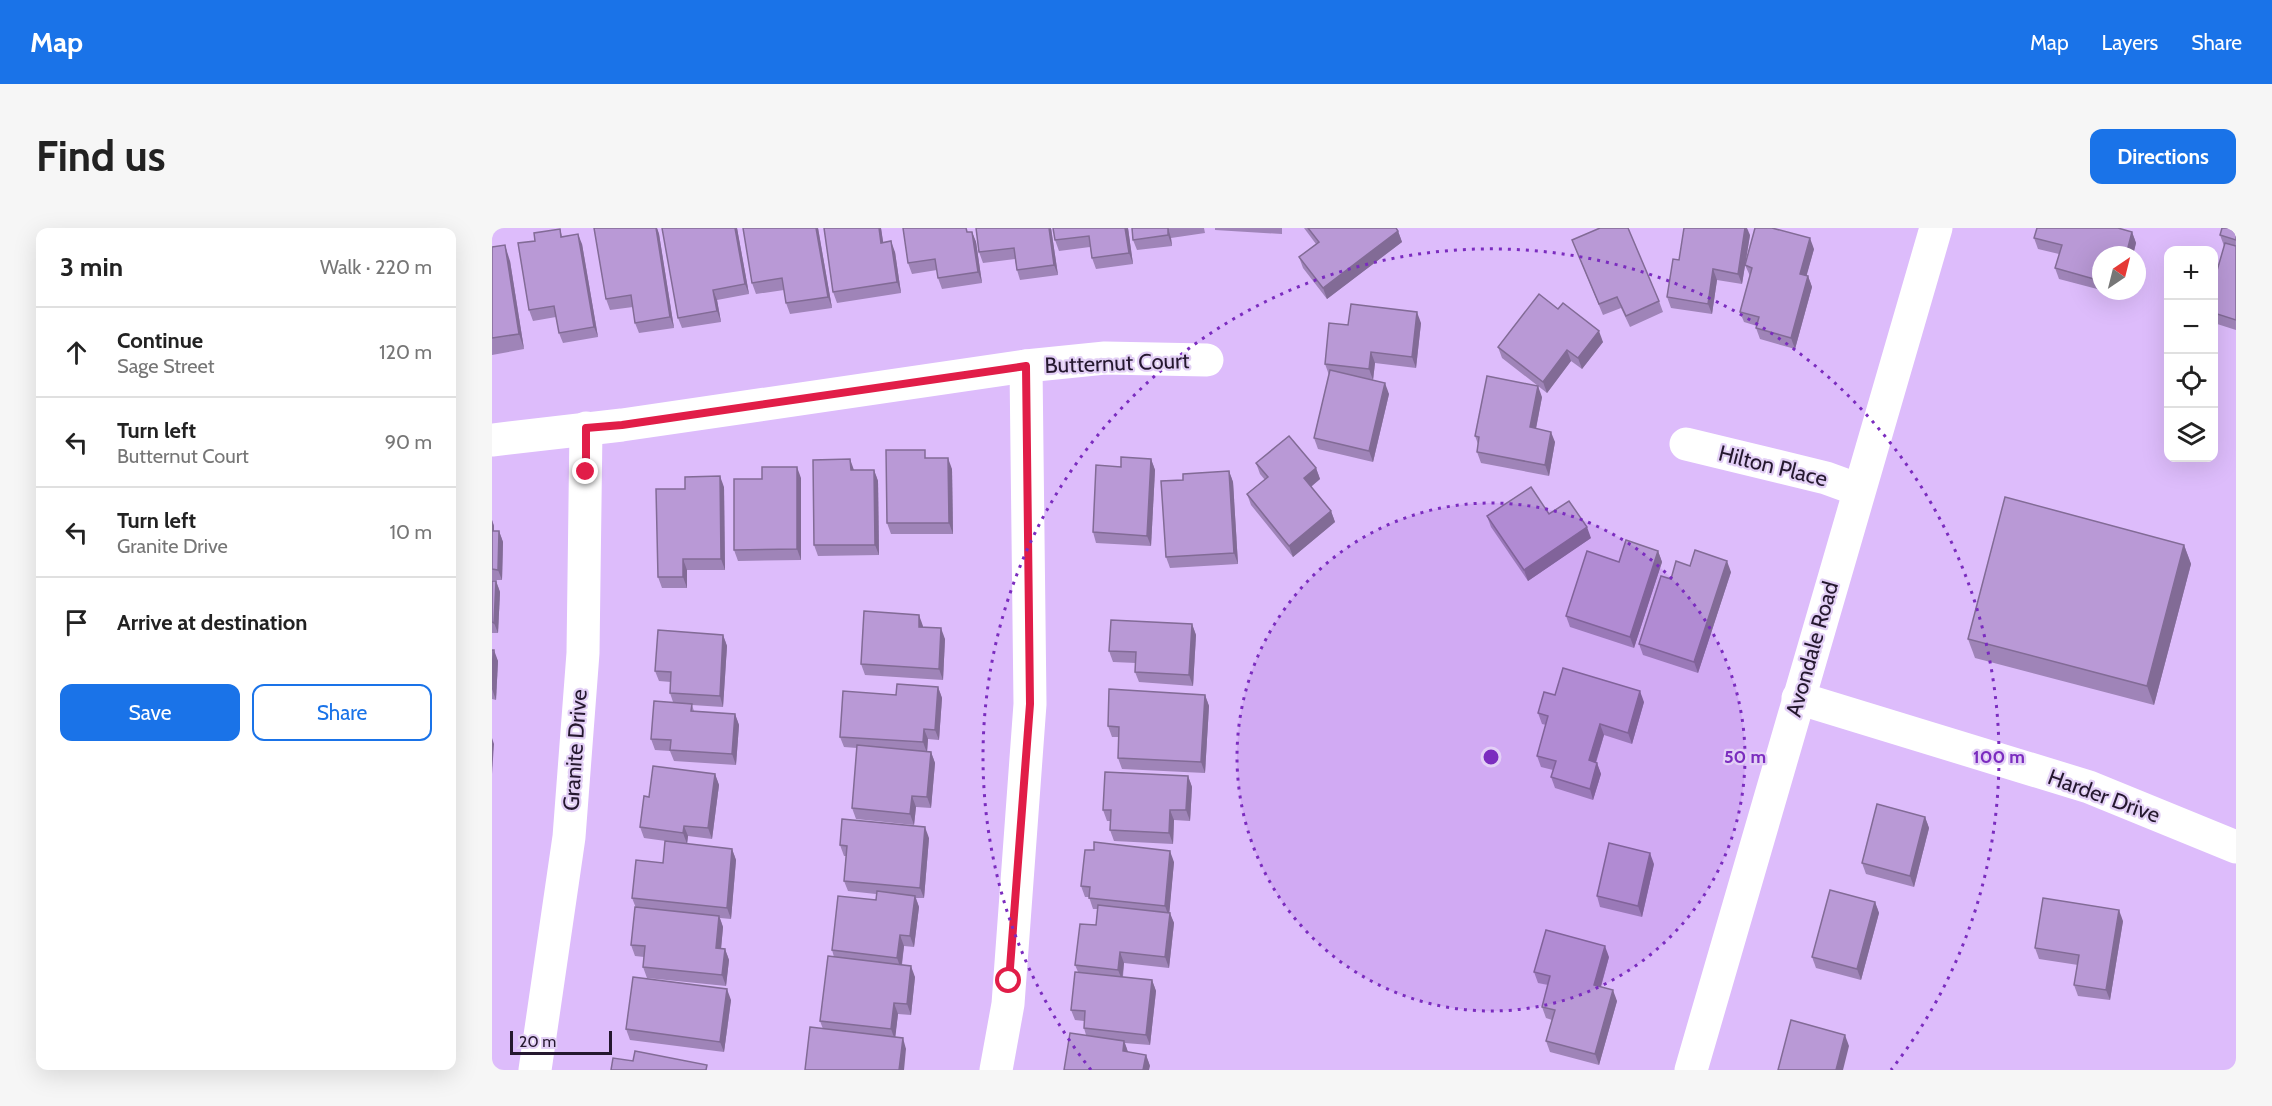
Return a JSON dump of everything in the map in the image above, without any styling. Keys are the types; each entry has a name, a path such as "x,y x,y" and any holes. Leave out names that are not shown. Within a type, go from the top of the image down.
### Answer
{"street":[{"name":"Avondale Road","path":"1691,1070 1936,228"},
{"name":"Butternut Court","path":"492,440 622,425 1026,366 1105,358 1207,360"},
{"path":"996,1070 1008,1004 1030,704 1026,366"},
{"name":"Granite Drive","path":"535,1070 569,837 583,653 586,428"},
{"name":"Hilton Place","path":"1686,444 1826,478 1859,490"},
{"name":"Harder Drive","path":"1798,698 2089,787 2234,838"}],"building":[{"path":"594,228 656,228 670,317 635,323 631,295 606,299"},
{"path":"662,228 735,228 745,284 713,290 717,311 678,318"},
{"path":"743,228 816,228 828,297 786,303 782,278 752,283"},
{"path":"824,228 879,228 881,243 891,241 897,282 833,292"},
{"path":"903,228 966,228 967,232 972,232 978,272 938,278 935,259 908,263"},
{"path":"976,228 1049,228 1054,265 1017,270 1014,248 979,252"},
{"path":"1053,228 1125,228 1129,253 1092,258 1089,236 1055,240"},
{"path":"1132,228 1168,228 1168,235 1133,240"},
{"path":"1308,228 1396,228 1398,231 1323,288 1299,257 1319,242"},
{"path":"1600,228 1628,228 1659,301 1626,316 1617,297 1599,304 1572,240"},
{"path":"1684,228 1745,228 1738,274 1713,269 1708,304 1667,297 1673,259 1679,260"},
{"path":"1755,228 1772,228 1810,238 1800,274 1808,276 1791,338 1756,328 1759,317 1740,312 1752,268 1745,265"},
{"path":"2037,228 2118,228 2132,232 2128,246 2092,246 2092,278 2055,268 2062,245 2034,238"},
{"path":"2222,228 2236,228 2236,240 2220,235"},
{"path":"560,229 561,237 578,234 594,327 559,333 554,306 529,310 518,243 535,241 534,233"},
{"path":"2225,243 2236,246 2236,320 2218,314 2218,267"},
{"path":"505,245 519,334 492,338 492,247"},
{"path":"1539,294 1558,309 1563,303 1599,331 1578,358 1567,350 1543,382 1498,347"},
{"path":"1351,304 1417,312 1412,357 1371,352 1369,369 1325,364 1329,323 1348,325"},
{"path":"1330,370 1385,383 1369,451 1314,438"},
{"path":"1487,376 1538,386 1530,427 1551,432 1545,465 1477,452 1479,437 1475,436"},
{"path":"1289,436 1316,468 1304,478 1331,511 1289,546 1247,494 1268,477 1256,463"},
{"path":"886,450 925,450 925,458 948,458 949,523 887,523"},
{"path":"1121,457 1151,459 1147,536 1093,532 1096,465 1121,467"},
{"path":"850,459 851,470 874,470 875,545 814,545 813,460"},
{"path":"762,467 797,467 797,549 734,550 734,479 762,479"},
{"path":"1229,471 1234,553 1166,557 1161,481 1183,480 1183,474"},
{"path":"720,476 721,559 683,559 683,577 658,577 656,489 685,489 685,477"},
{"path":"1531,487 1549,514 1569,501 1587,527 1524,570 1487,516"},
{"path":"2005,497 2184,545 2147,686 1968,639"},
{"path":"492,531 499,531 498,570 492,569"},
{"path":"1626,540 1658,551 1630,637 1566,616 1587,551 1619,562"},
{"path":"1695,550 1727,561 1694,662 1639,644 1661,576 1671,579 1676,561 1690,566"},
{"path":"492,581 496,581 494,623 492,622"},
{"path":"864,611 919,615 919,627 941,628 939,669 861,664"},
{"path":"1111,620 1192,624 1189,675 1135,672 1136,652 1109,651"},
{"path":"658,630 723,635 720,696 670,693 671,672 655,671"},
{"path":"492,650 494,650 492,686"},
{"path":"1563,668 1640,691 1628,733 1600,724 1589,760 1597,763 1590,789 1551,777 1556,761 1537,756 1548,716 1538,713 1544,692 1555,695"},
{"path":"897,684 938,687 935,730 924,729 923,742 840,737 843,691 896,695"},
{"path":"1109,689 1205,695 1201,762 1118,758 1119,727 1108,726"},
{"path":"654,701 692,704 691,711 735,714 732,754 670,750 671,740 651,739"},
{"path":"857,745 931,752 927,797 912,796 910,814 852,808"},
{"path":"653,766 715,774 708,828 684,826 683,833 640,827 644,796 649,797"},
{"path":"1105,772 1188,776 1186,810 1170,810 1169,833 1110,830 1111,810 1103,810"},
{"path":"1877,804 1925,817 1910,876 1862,863"},
{"path":"842,819 925,827 920,888 844,881 847,846 840,845"},
{"path":"665,841 732,849 727,908 632,898 636,860 663,863"},
{"path":"1094,842 1170,851 1165,906 1089,898 1090,887 1081,886 1085,850 1094,850"},
{"path":"1609,843 1650,853 1638,906 1597,896"},
{"path":"1830,890 1875,902 1857,969 1812,957"},
{"path":"877,891 915,896 910,936 900,935 897,958 832,950 838,896 876,900"},
{"path":"2043,898 2119,910 2106,990 2074,985 2079,955 2035,948"},
{"path":"1098,905 1170,913 1165,957 1120,952 1118,970 1075,965 1080,924 1096,925"},
{"path":"635,907 719,916 716,948 725,949 722,975 643,967 645,946 631,945"},
{"path":"1546,930 1605,946 1594,985 1613,990 1595,1054 1546,1041 1555,1010 1542,1007 1550,976 1534,972"},
{"path":"828,956 911,966 907,1004 894,1003 891,1029 820,1021"},
{"path":"1075,972 1152,980 1146,1035 1084,1028 1085,1011 1071,1010"},
{"path":"633,977 727,989 720,1042 626,1029"},
{"path":"1791,1020 1845,1035 1836,1070 1778,1070"},
{"path":"810,1027 903,1038 899,1070 805,1070"},
{"path":"1070,1033 1124,1041 1123,1051 1146,1055 1143,1070 1064,1070"},
{"path":"635,1051 707,1065 706,1070 611,1070 613,1058 633,1061"}],"route":[{"path":"586,472 586,428 622,425 1026,366 1030,704 1009,981"}]}
